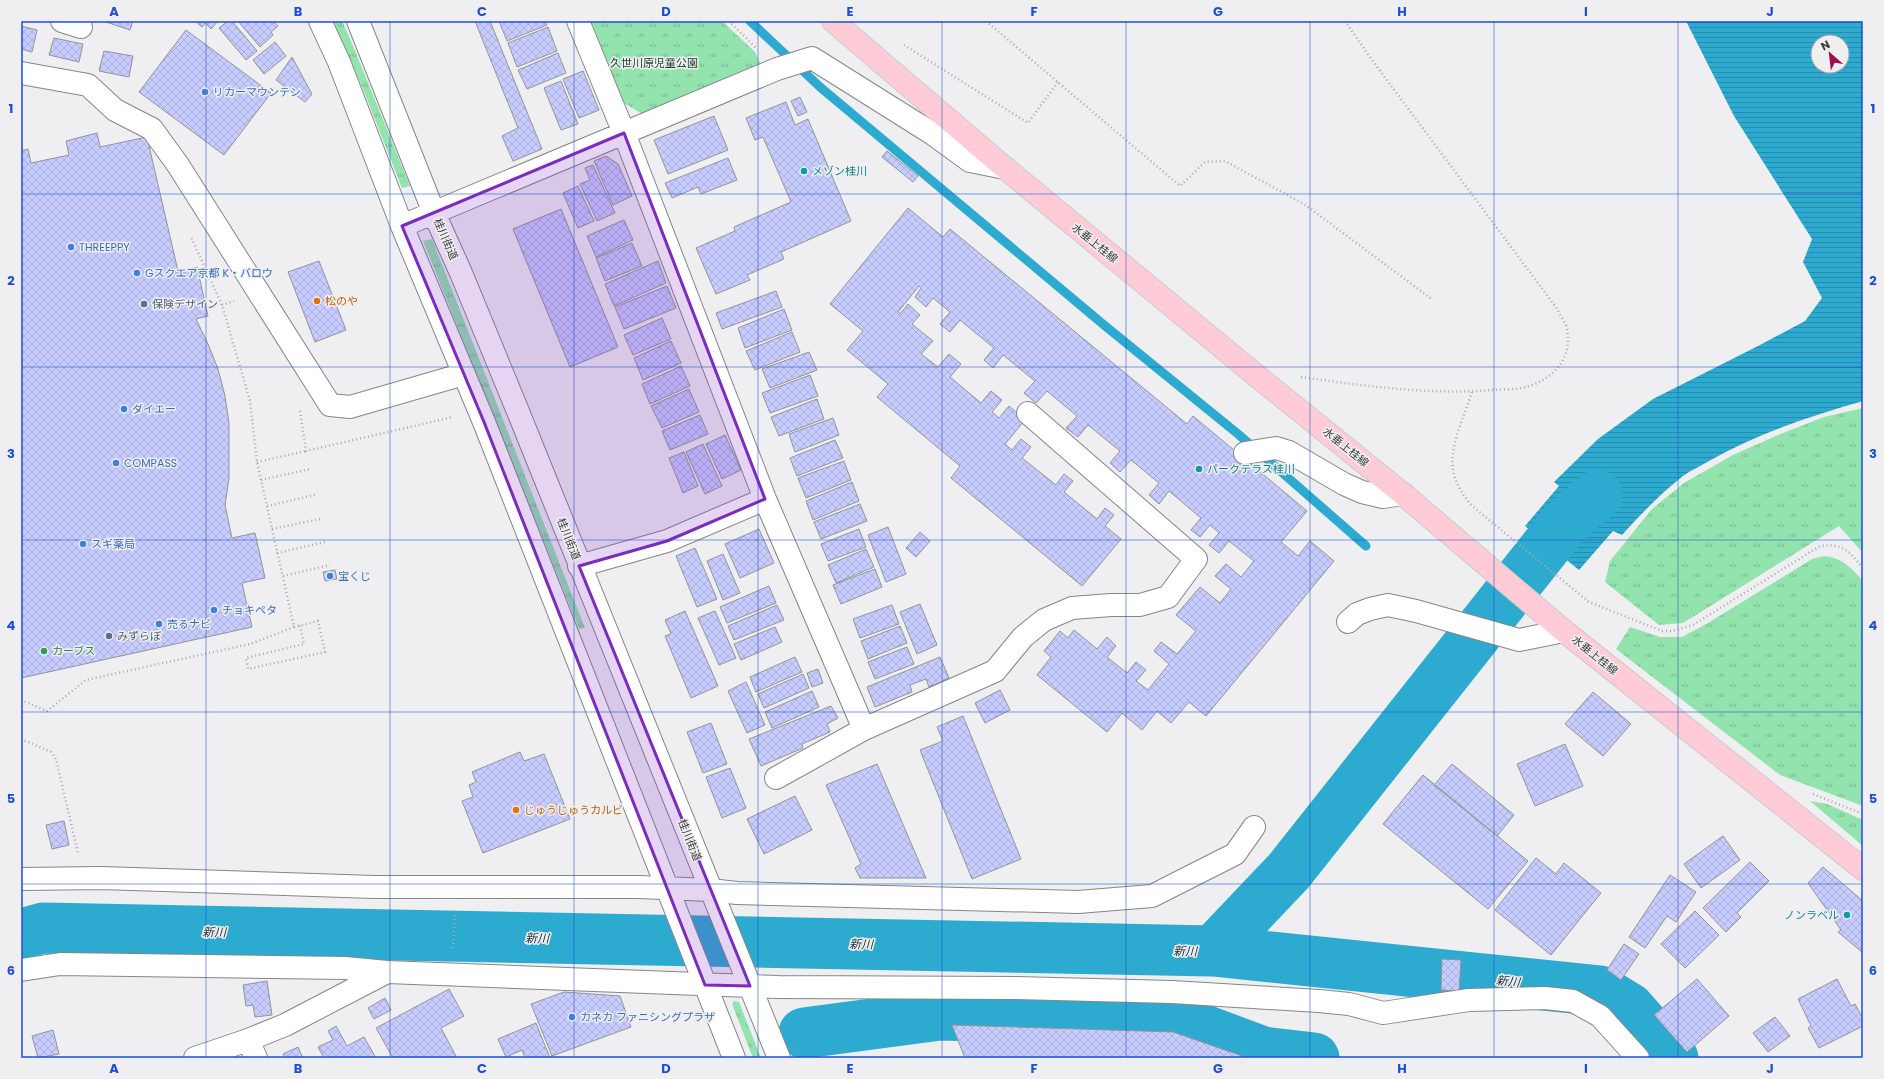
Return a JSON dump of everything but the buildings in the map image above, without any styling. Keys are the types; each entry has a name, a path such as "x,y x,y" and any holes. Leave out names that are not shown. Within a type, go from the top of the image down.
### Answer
{"main road":[{"name":"水垂上桂線","path":"833,21 1005,168 1258,377 1403,494 1564,631 1863,869"}],"street":[{"path":"320,21 339,62 402,226 464,374 734,1058"},
{"name":"桂川街道","path":"358,21 434,213 467,287 779,1058"},
{"path":"578,21 624,133 765,499 864,729"},
{"path":"402,226 778,69 812,58 933,134 970,161 1005,168"},
{"path":"21,73 88,85 115,110 152,129 178,165 330,405 350,407 464,374"},
{"path":"776,778 864,729 995,672 1023,637 1044,620 1072,608 1111,605 1140,605 1168,598 1196,559 1028,413"},
{"path":"1253,451 1276,448 1289,452 1344,484 1362,492 1383,497 1403,494"},
{"path":"579,566 667,540 765,499"},
{"path":"1348,622 1357,614 1388,605 1416,611 1519,640 1564,631"},
{"path":"21,879 83,877 374,887 457,887 713,898 738,893 1078,902 1152,896 1235,854 1254,827"},
{"path":"21,970 60,964 345,968 387,972 452,975 746,977 1172,992 1319,1001 1349,1004 1383,1013 1469,1000 1545,998 1573,1001 1600,1016 1638,1058"},
{"path":"195,1058 252,1049 285,1024 387,972"}],"path":[{"path":"729,21 778,69"},
{"path":"986,21 1180,186 1205,162 1225,161 1304,204 1433,300"},
{"path":"1298,377 1403,389 1472,392 1526,388 1552,376 1562,363 1568,346 1567,328 1558,310 1372,60 1345,21"},
{"path":"899,42 1028,123 1058,82"},
{"path":"190,234 222,305 250,401 256,462 294,627"},
{"path":"1472,392 1455,442 1451,461 1454,475 1461,492 1472,506 1589,602 1662,631 1672,631 1693,625 1820,546 1834,545 1847,551 1863,568"},
{"path":"256,462 453,417"},
{"path":"303,440 306,451"},
{"path":"261,480 310,469"},
{"path":"267,506 315,495"},
{"path":"272,529 320,519"},
{"path":"277,553 325,542"},
{"path":"282,576 330,565"},
{"path":"21,700 47,711 86,680 250,644 294,627 300,625 318,621 326,652 248,669 246,658 304,644 300,625"},
{"path":"21,739 51,752 56,759 83,877"},
{"path":"1808,793 1863,814"},
{"path":"452,975 457,887"}],"highlighted area":[{"path":"624,133 765,499 667,541 579,566 750,986 705,985 484,422 402,226"}],"green space":[{"path":"333,21 342,21 410,186 402,188 363,89"},
{"name":"久世川原児童公園","path":"591,21 722,21 755,52 761,65 642,114 624,103"},
{"path":"432,239 585,628 579,629 423,241"},
{"path":"1863,408 1863,553 1839,526 1683,623 1659,625 1605,582 1610,561 1652,509 1684,483 1733,455 1778,435 1824,417"},
{"path":"1824,556 1836,559 1846,564 1863,581 1863,806 1780,775 1616,649 1630,627 1660,637 1682,637 1708,623 1812,559"},
{"path":"1810,801 1827,804 1863,820 1863,846"},
{"path":"734,1001 739,1002 761,1058 753,1058 732,1004"}],"water":[{"path":"1686,21 1863,21 1863,401 1784,426 1727,451 1689,472 1659,497 1622,535 1613,531 1579,570 1525,526 1559,486 1554,482 1598,439 1653,399 1805,321 1822,298 1803,262 1812,239 1734,116"}],"waterway":[{"path":"750,21 820,87 1104,325 1238,434 1366,546"},
{"path":"1213,951 1289,871 1563,525 1597,495"},
{"name":"新川","path":"21,934 43,928 1213,951 1601,991 1629,1008 1673,1058"},
{"path":"804,1033 940,1015 1180,1021 1263,1052 1266,1058"},
{"path":"1263,1052 1314,1058"}],"place":[{"name":"リカーマウンテン","path":"205,92"},
{"name":"メゾン桂川","path":"804,171"},
{"name":"THREEPPY","path":"71,247"},
{"name":"Gスクエア京都 K・バロウ","path":"137,273"},
{"name":"松のや","path":"317,301"},
{"name":"保険デザイン","path":"144,304"},
{"name":"ダイエー","path":"124,409"},
{"name":"COMPASS","path":"116,463"},
{"name":"パークテラス桂川","path":"1199,469"},
{"name":"スギ薬局","path":"83,544"},
{"name":"宝くじ","path":"330,576"},
{"name":"チョキペタ","path":"214,610"},
{"name":"売るナビ","path":"159,624"},
{"name":"みずらぼ","path":"109,636"},
{"name":"カーブス","path":"44,651"},
{"name":"じゅうじゅうカルビ","path":"516,810"},
{"name":"ノンラベル","path":"1847,915"},
{"name":"カネカ ファニシングプラザ","path":"572,1017"}]}
